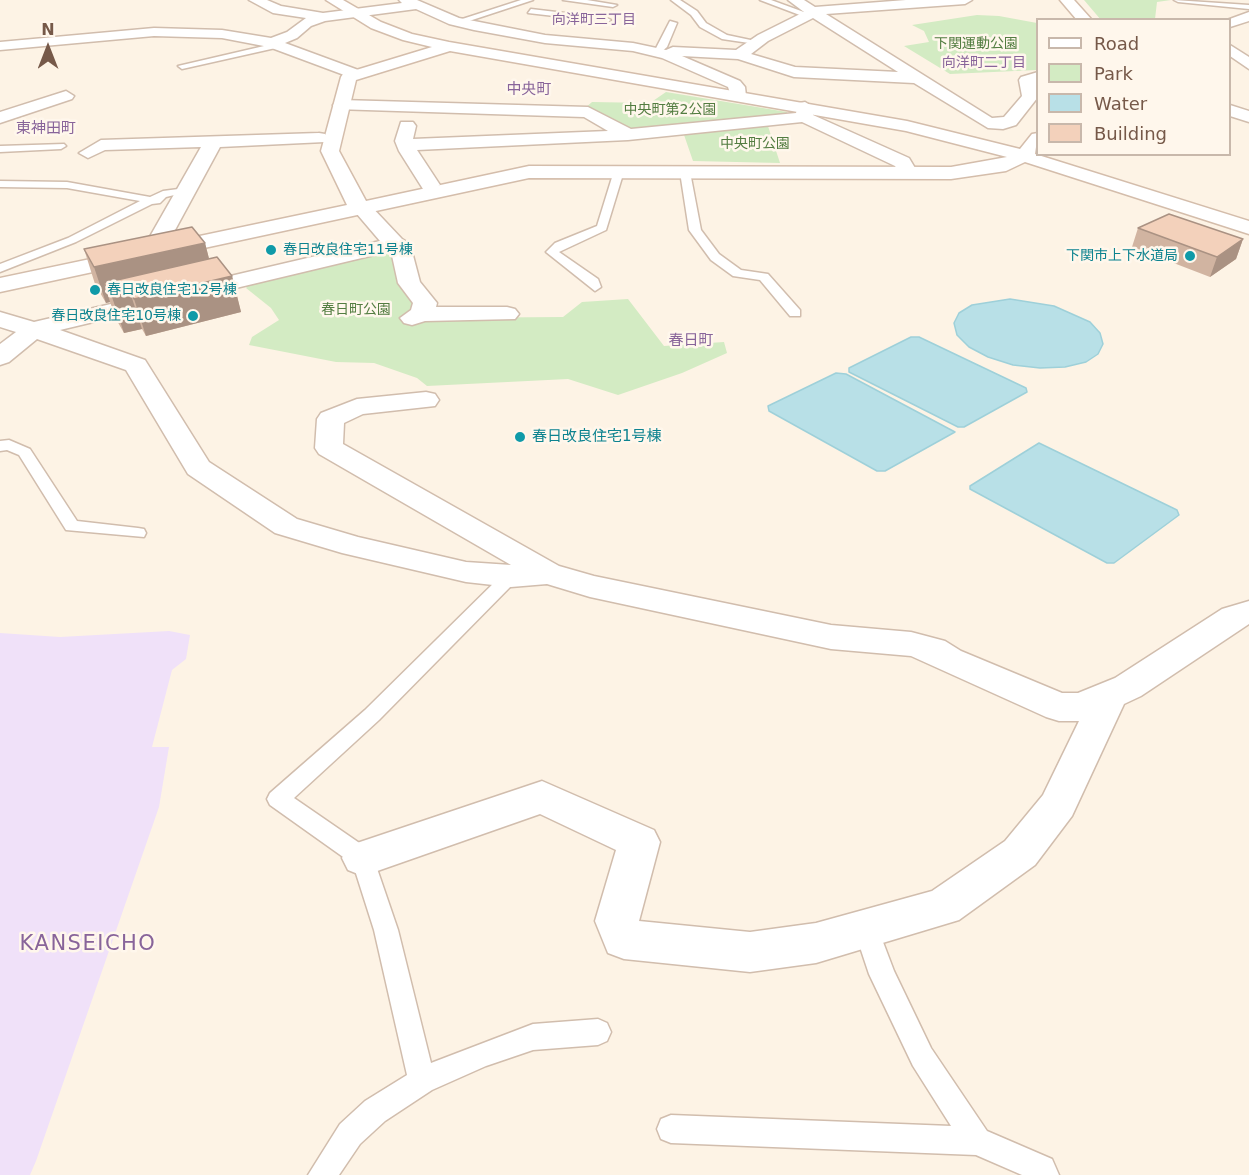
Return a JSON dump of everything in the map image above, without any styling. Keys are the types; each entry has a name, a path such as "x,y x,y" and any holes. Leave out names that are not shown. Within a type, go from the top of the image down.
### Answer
{"street":[{"path":"256,0 278,10 323,17"},
{"path":"333,0 389,31 449,46 738,96 804,112 907,126 1024,156 1249,228"},
{"path":"795,0 811,13 988,123 1003,124 1011,121 1030,96 1027,80 1036,78"},
{"path":"739,54 756,42 811,13 881,2 965,0"},
{"path":"1067,0 1083,18"},
{"path":"275,44 292,35 306,23 323,17 412,3 457,22 494,30 656,52 696,51 739,54 794,72 917,78"},
{"path":"1231,23 1249,16"},
{"path":"494,30 355,74 347,81 330,150 353,199 394,244 402,249 409,283 425,303 417,316 507,314"},
{"path":"0,46 52,40 181,32 246,36 275,44 355,74"},
{"path":"0,39 51,36 52,40"},
{"path":"1231,50 1249,64"},
{"path":"656,52 734,84 737,87 738,96"},
{"path":"0,118 66,96"},
{"path":"341,105 588,112 628,135"},
{"path":"413,107 410,112 406,145 430,185"},
{"path":"1231,110 1249,117"},
{"path":"406,145 628,135 804,112 902,162 909,173"},
{"path":"61,146 94,149 319,138"},
{"path":"0,285 529,172 909,173 984,170 1006,165 1024,156 1036,141"},
{"path":"151,254 213,142"},
{"path":"0,357 34,329 394,244"},
{"path":"0,319 108,352 136,365 198,468 285,526 430,566 511,576 548,573"},
{"path":"426,400 357,406 331,419 328,448 548,573 590,586 831,637 911,644 933,650 948,660 1059,707 1081,707 1128,687 1234,617 1249,612"},
{"path":"363,858 542,797 639,842 617,921 624,939 750,952 816,943 944,907 1020,854 1058,805 1108,696"}],"lane":[{"path":"457,22 529,0"},
{"path":"567,0 610,9"},
{"path":"675,0 694,13 703,25 725,37 756,42"},
{"path":"764,0 811,13"},
{"path":"1178,0 1249,7"},
{"path":"553,4 610,9"},
{"path":"531,11 610,9"},
{"path":"599,26 610,9"},
{"path":"656,52 663,47 674,23"},
{"path":"182,66 275,44"},
{"path":"0,149 61,146"},
{"path":"595,287 594,282 552,252 552,249 602,228 618,171"},
{"path":"685,172 695,230 715,257 736,273 764,277 795,313"},
{"path":"0,184 67,185 152,200"},
{"path":"0,268 72,240 170,192 183,197"},
{"path":"0,446 9,446 26,452 72,526 138,533"},
{"path":"422,1081 386,930 363,858 278,799 372,715 511,576"},
{"path":"866,929 882,974 922,1057 977,1141"},
{"path":"322,1175 350,1134 375,1111 422,1081 482,1055 533,1037 598,1032"},
{"path":"671,1129 977,1141 1042,1168 1045,1175"}],"shaded area":[{"path":"169,631 190,635 186,659 172,670 152,747 169,747 159,807 30,1175 0,1175 0,633 60,637"}],"green space":[{"path":"1084,0 1171,0 1157,2 1155,18 1099,18"},
{"name":"下関運動公園","path":"977,15 999,16 1036,23 1036,70 950,74 904,46 929,42 924,31 912,25"},
{"name":"中央町第2公園","path":"666,92 787,112 786,116 643,130 625,128 594,109 584,109 592,102 650,103"},
{"name":"中央町公園","path":"767,123 780,163 693,161 683,132"},
{"name":"春日町公園","path":"395,250 428,318 563,317 582,302 628,299 664,346 724,342 727,353 682,373 618,395 568,379 427,386 417,378 374,363 336,362 249,345 252,337 279,320 271,308 246,288 252,281"}],"water":[{"path":"1010,299 1054,306 1090,322 1100,333 1103,344 1098,354 1086,362 1065,367 1040,368 1013,365 988,357 969,347 957,335 954,323 959,313 972,305"},
{"path":"911,337 919,337 1026,388 1027,392 964,427 958,427 849,372 849,368"},
{"path":"836,373 846,374 955,432 885,471 877,471 769,411 768,406"},
{"path":"1039,443 1177,510 1179,515 1114,563 1107,563 970,489 970,486"}],"building":[{"path":"1169,214 1243,239 1217,257 1138,228"},
{"path":"192,227 205,243 94,267 84,249"},
{"path":"217,257 232,276 134,299 130,292 112,297 104,283"}],"place":[{"name":"春日改良住宅11号棟","path":"271,250"},
{"name":"下関市上下水道局","path":"1190,256"},
{"name":"春日改良住宅12号棟","path":"95,290"},
{"name":"春日改良住宅10号棟","path":"193,316"},
{"name":"春日改良住宅1号棟","path":"520,437"}],"district":[{"name":"向洋町三丁目","path":"594,20"},
{"name":"向洋町二丁目","path":"984,63"},
{"name":"中央町","path":"529,90"},
{"name":"東神田町","path":"46,129"},
{"name":"春日町","path":"691,341"},
{"name":"KANSEICHO","path":"88,945"}]}
